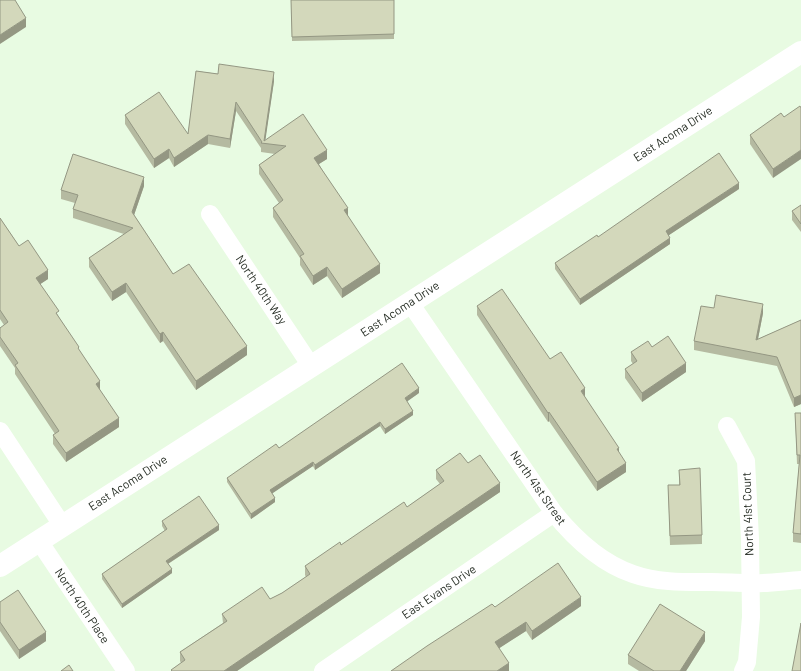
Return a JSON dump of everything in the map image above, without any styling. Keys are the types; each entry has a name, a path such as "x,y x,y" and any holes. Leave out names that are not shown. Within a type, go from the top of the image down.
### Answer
{"street":[{"name":"East Acoma Drive","path":"0,566 801,52"},
{"name":"North 40th Way","path":"210,214 311,366"},
{"name":"North 41st Street","path":"410,303 554,513 586,547 606,561 633,574 652,579 687,582 750,584 801,580"},
{"name":"North 41st Court","path":"727,426 746,461 750,539 751,617 747,662 743,671"},
{"path":"0,431 62,525"},
{"name":"East Evans Drive","path":"323,671 554,513"},
{"name":"North 40th Place","path":"39,540 126,671"}],"building":[{"path":"0,0 15,0 26,18 0,35"},
{"path":"291,0 394,0 394,34 292,37"},
{"path":"219,64 274,72 264,141 303,114 327,150 314,158 348,208 344,210 380,264 342,289 327,267 313,276 300,256 304,254 273,208 283,200 259,165 286,146 261,143 262,142 236,102 230,139 208,135 174,158 169,149 154,159 125,115 159,92 188,134 196,71 218,74"},
{"path":"800,106 801,150 773,169 750,135 781,113 784,117"},
{"path":"719,153 739,183 666,231 670,238 580,299 555,263 597,235 598,237"},
{"path":"73,154 144,177 132,212 173,274 189,264 247,346 196,381 163,332 160,334 126,283 112,292 89,258 133,228 73,209 78,195 61,190"},
{"path":"801,205 801,224 792,211"},
{"path":"0,218 19,246 28,240 48,270 36,278 59,311 56,313 100,381 96,384 119,418 66,453 53,435 59,431 15,365 18,363 0,337 0,328 8,322 0,310"},
{"path":"502,289 550,359 561,352 585,388 581,391 619,448 617,449 626,463 597,482 549,412 548,413 477,306"},
{"path":"716,295 763,304 756,340 801,320 801,395 794,398 777,357 694,341 701,306 714,308"},
{"path":"668,336 686,363 642,393 625,369 637,361 631,352 648,341 652,347"},
{"path":"402,363 419,388 405,398 413,411 385,429 380,422 315,465 313,462 270,490 275,498 251,514 227,478 276,444 279,448"},
{"path":"795,413 801,413 801,534 793,533 800,455 797,455"},
{"path":"460,453 468,463 480,455 500,483 224,671 171,670 185,660 180,652 227,621 222,614 262,587 270,599 282,593 310,574 305,566 340,542 341,545 404,502 407,507 444,481 436,470"},
{"path":"700,468 702,535 670,536 668,485 680,485 679,470"},
{"path":"199,496 219,525 166,561 172,569 122,604 102,574 167,529 162,521"},
{"path":"558,563 581,597 532,631 526,622 495,642 509,663 497,671 391,671 492,604 495,607"},
{"path":"18,590 46,632 19,650 0,622 0,602"},
{"path":"660,604 705,632 680,671 654,671 628,655"},
{"path":"801,623 801,671 792,671"},
{"path":"69,665 73,671 61,671"}]}
